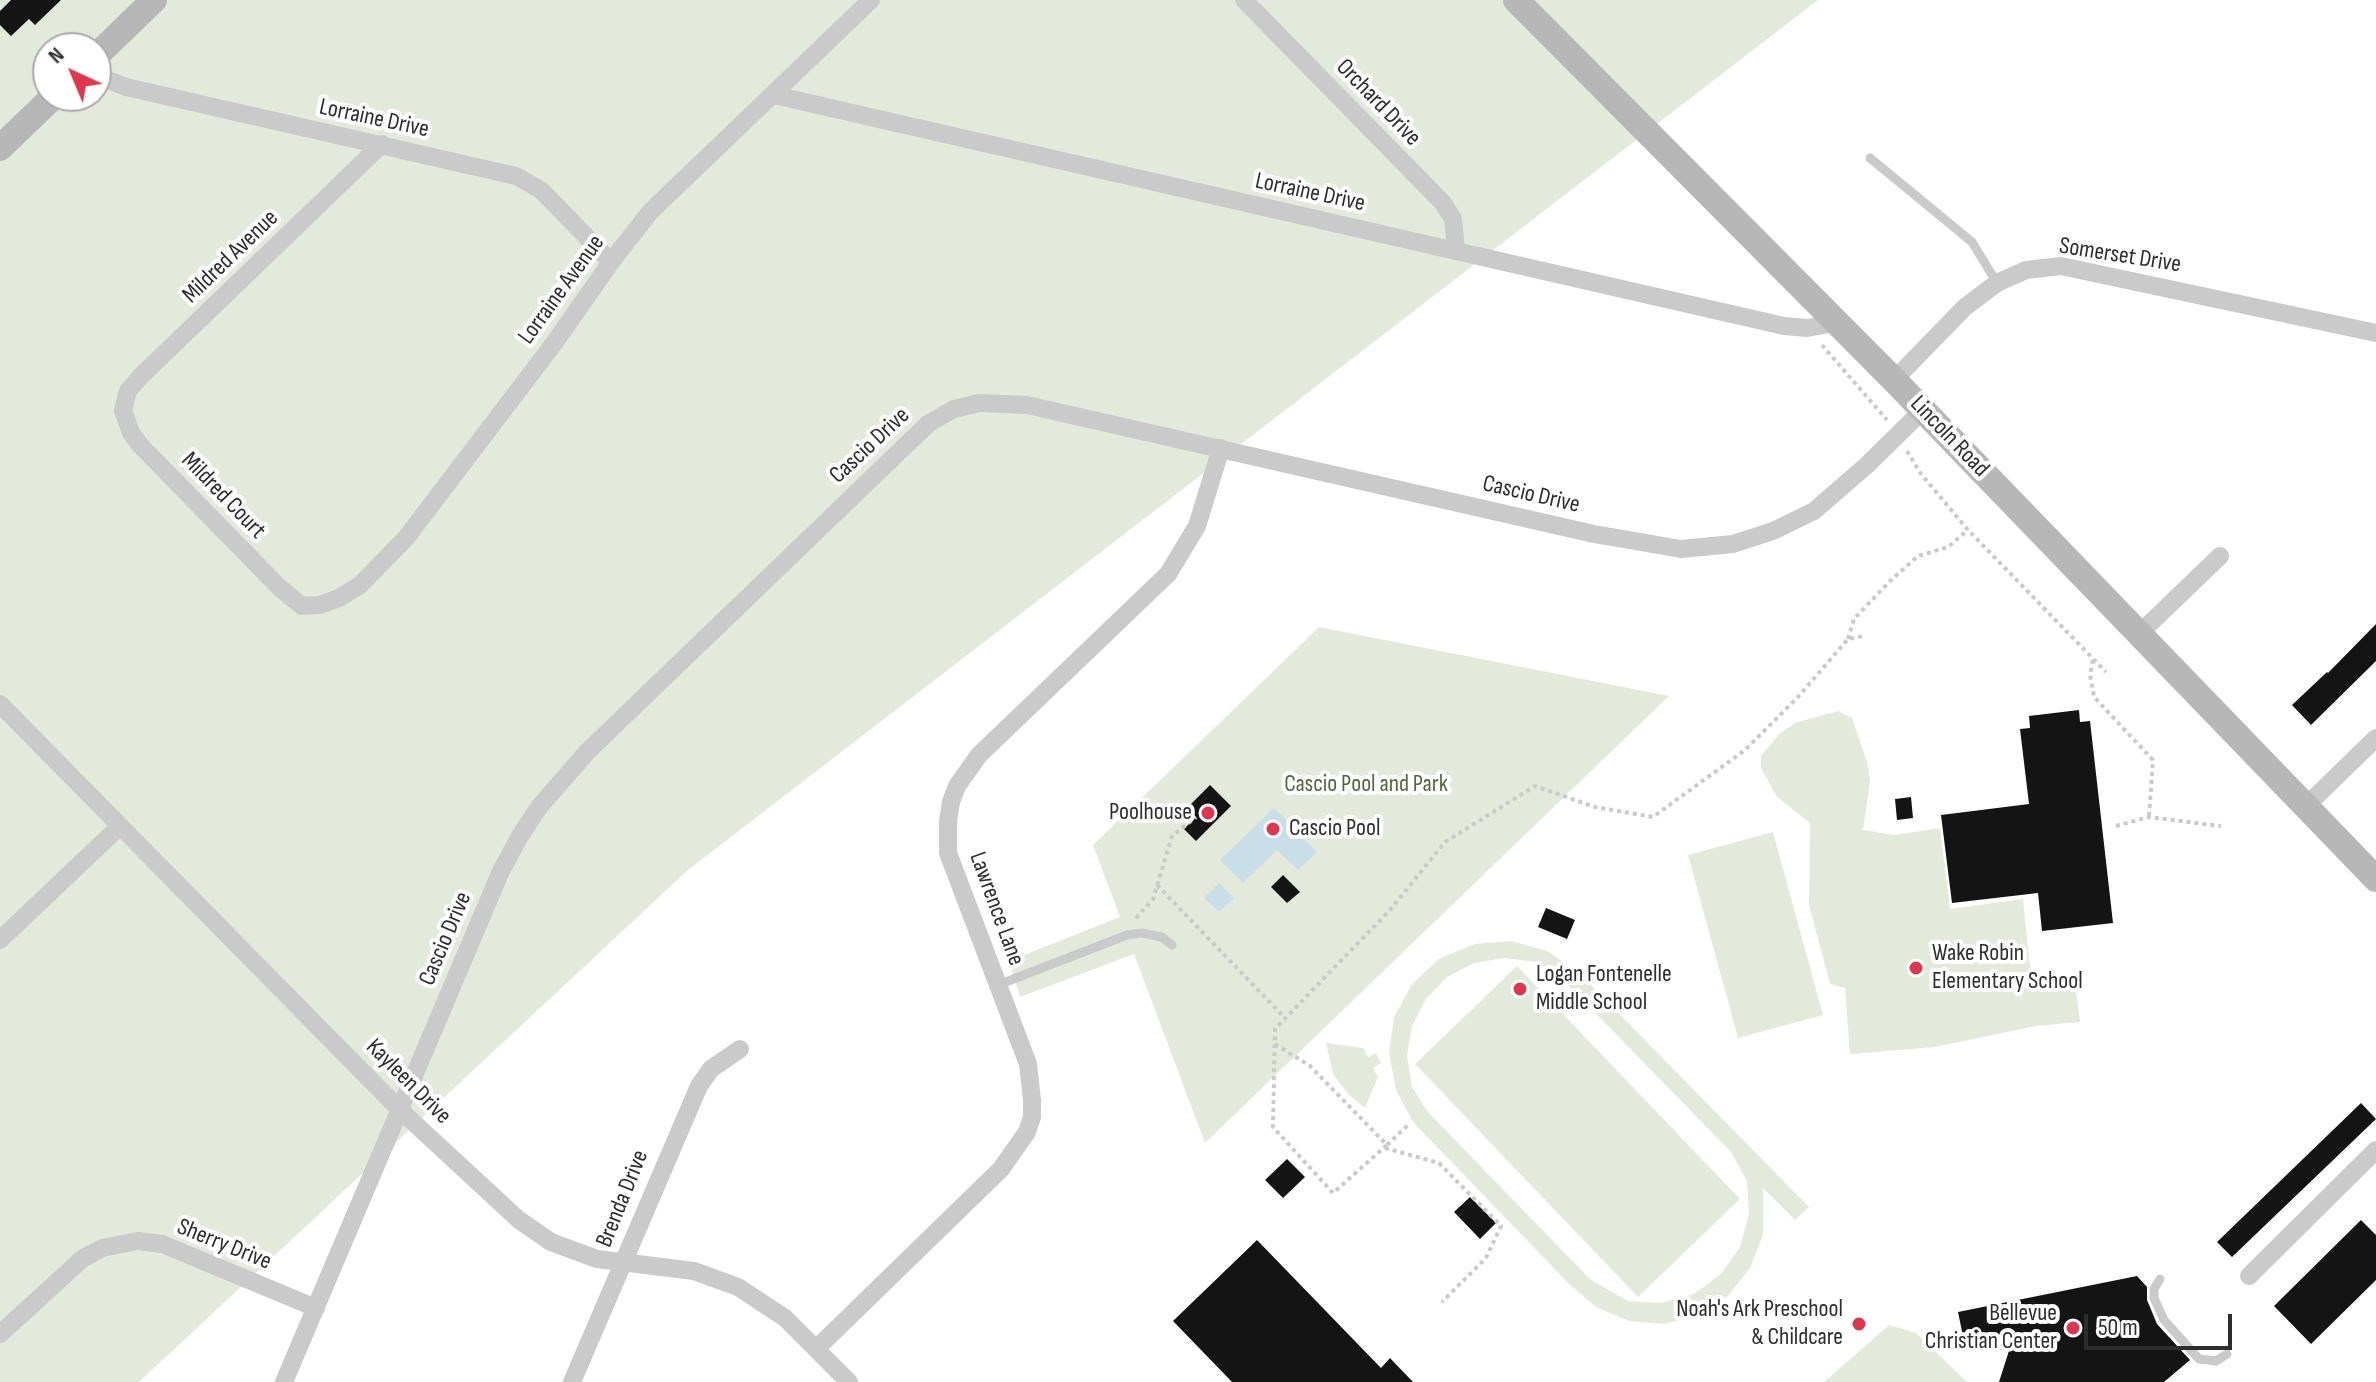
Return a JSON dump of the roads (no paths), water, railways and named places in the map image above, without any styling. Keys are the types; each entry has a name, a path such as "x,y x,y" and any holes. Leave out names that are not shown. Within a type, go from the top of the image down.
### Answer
{"main road":[{"path":"112,41 154,0"},
{"name":"Lincoln Road","path":"1516,0 1894,380 2376,879"},
{"path":"0,148 37,112"}],"street":[{"name":"Lorraine Avenue","path":"302,606 320,605 360,585 406,538 650,212 871,0"},
{"name":"Orchard Drive","path":"1244,0 1443,203 1453,219 1456,250"},
{"name":"Lorraine Drive","path":"112,81 516,176 541,190 611,262"},
{"name":"Lorraine Drive","path":"774,95 1784,326 1807,328 1836,323"},
{"name":"Mildred Avenue","path":"123,410 128,391 140,377 382,144"},
{"name":"Somerset Drive","path":"1894,380 1965,307 1997,283 2026,270 2061,266 2376,333"},
{"name":"Cascio Drive","path":"284,1382 501,871 539,807 588,751 929,423 954,409 979,403 1027,405 1594,534 1681,549 1733,544 1773,531 1814,511 1923,410"},
{"name":"Mildred Court","path":"123,410 131,433 140,445 280,588 302,606"},
{"name":"Lawrence Lane","path":"817,1348 1001,1169 1027,1132 1032,1117 1029,1073 948,853 948,821 957,786 979,755 1168,574 1197,526 1221,448"},
{"path":"2140,633 2220,556"},
{"name":"Kayleen Drive","path":"0,704 400,1110 519,1220 537,1233 597,1259 694,1271 738,1287 785,1318 849,1382"},
{"path":"2306,806 2376,738"},
{"path":"0,940 120,826"},
{"name":"Brenda Drive","path":"572,1382 699,1086 711,1069 740,1049"},
{"path":"2249,1276 2376,1150"},
{"name":"Sherry Drive","path":"0,1334 82,1259 110,1246 138,1241 162,1244 316,1308"}],"lane":[{"path":"1870,158 1972,242 1997,283"},
{"path":"998,985 1127,935 1142,933 1162,937 1172,945"},
{"path":"2160,1279 2154,1289 2154,1298 2164,1320 2199,1359 2216,1361 2227,1354"}],"water":[{"name":"Cascio Pool","path":"1274,808 1317,852 1298,870 1277,850 1243,883 1220,860"},
{"path":"1219,883 1234,898 1219,912 1204,898"}],"place":[{"name":"Poolhouse","path":"1208,813"},
{"name":"Cascio Pool","path":"1273,829"},
{"name":"Wake Robin Elementary School","path":"1916,968"},
{"name":"Logan Fontenelle Middle School","path":"1520,989"},
{"name":"Noah's Ark Preschool & Childcare","path":"1859,1324"},
{"name":"Bellevue Christian Center","path":"2073,1328"}],"park label":[{"name":"Cascio Pool and Park","path":"1366,785"}]}
